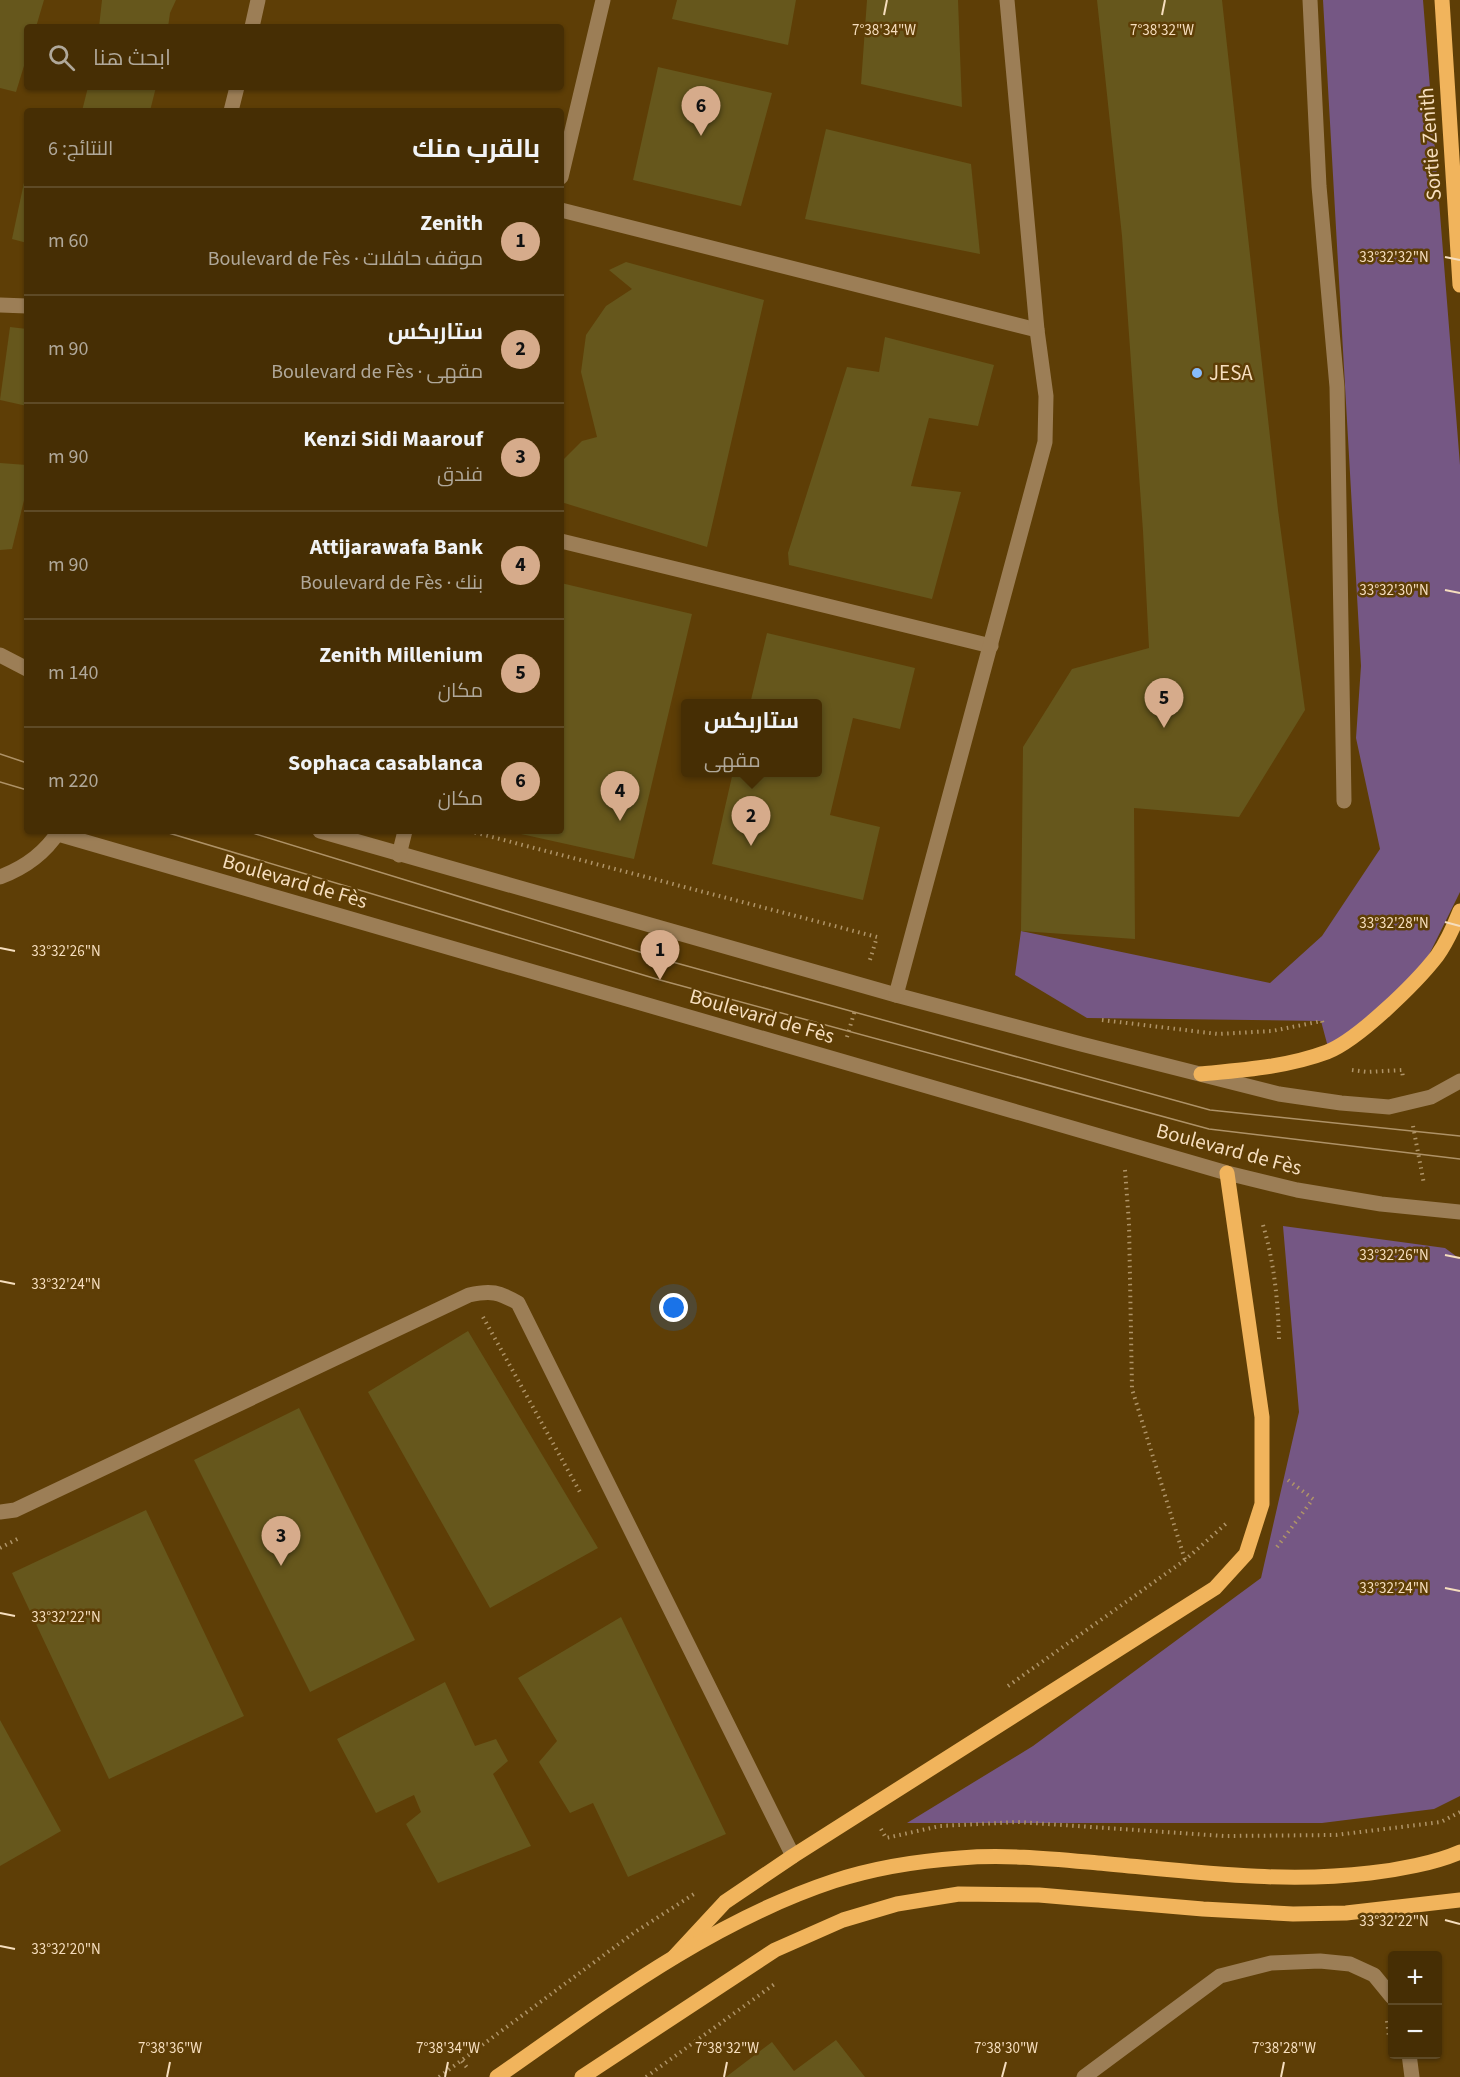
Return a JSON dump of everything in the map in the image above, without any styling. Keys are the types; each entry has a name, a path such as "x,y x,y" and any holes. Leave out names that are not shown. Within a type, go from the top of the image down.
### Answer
{"main road":[{"name":"Sortie Zenith","path":"1442,0 1460,285"},
{"path":"1201,1074 1255,1069 1329,1051 1353,1036 1393,1003 1437,956 1455,926 1460,911"},
{"path":"674,1957 726,1902 793,1856 1215,1588 1246,1554 1262,1504 1263,1417 1227,1173"},
{"path":"497,2077 674,1957 759,1910 834,1881 896,1866 961,1857 1041,1858 1208,1873 1294,1877 1395,1870 1460,1852"},
{"path":"582,2077 775,1950 843,1920 897,1904 959,1894 1039,1895 1293,1914 1346,1913 1460,1900"}],"street":[{"path":"253,24 258,0"},
{"path":"564,164 603,0"},
{"path":"896,995 1045,442 1046,396 1037,330 1007,0"},
{"path":"1310,0 1319,186 1337,387 1344,801"},
{"path":"232,108 236,90"},
{"path":"564,211 1037,330"},
{"path":"0,304 24,306"},
{"path":"564,542 991,646"},
{"path":"0,655 24,663"},
{"path":"0,877 36,856 57,834"},
{"name":"Boulevard de Fès","path":"61,834 1227,1173 1297,1190 1381,1204 1460,1212"},
{"path":"330,834 896,995 1279,1094 1389,1107 1431,1097 1460,1081"},
{"path":"399,855 404,834"},
{"path":"0,1512 15,1510 469,1295 485,1291 501,1293 519,1303 793,1856"},
{"path":"1084,2077 1220,1976 1271,1963 1320,1961 1350,1964 1374,1975 1388,1992"},
{"path":"1410,2059 1412,2077"}],"path":[{"path":"1124,1160 1129,1223 1132,1389 1185,1560"},
{"path":"1260,1217 1269,1246 1278,1298 1280,1343"},
{"path":"478,1309 583,1497"},
{"path":"1274,1551 1313,1499 1286,1479"},
{"path":"1004,1689 1185,1560 1230,1521"},
{"path":"0,1548 21,1537"},
{"path":"876,1819 886,1838 940,1826 1018,1821 1224,1836 1336,1835 1441,1822 1460,1812"},
{"path":"440,2077 635,1932 695,1893"},
{"path":"645,2077 777,1983"},
{"path":"462,2061 468,2069"}],"shaded area":[{"path":"1323,0 1423,0 1460,465 1460,892 1420,973 1329,1051 1321,1021 1087,1018 1015,975 1021,931 1270,983 1322,936 1380,849 1356,738 1361,666"},
{"path":"1283,1226 1445,1248 1460,1259 1460,1796 1434,1809 1322,1823 907,1823 1033,1746 1261,1578 1299,1412"}],"building":[{"path":"0,0 44,0 37,24 24,24 24,66 16,92 0,88"},
{"path":"102,0 176,0 170,13 168,24 99,24"},
{"path":"677,0 796,0 788,45 672,19"},
{"path":"867,0 958,0 962,107 861,84"},
{"path":"1097,0 1222,0 1278,510 1305,710 1239,817 1134,808 1135,939 1021,931 1023,747 1072,669 1149,648 1122,236"},
{"path":"658,67 772,93 741,206 633,180"},
{"path":"87,90 155,90 151,108 83,108"},
{"path":"826,129 971,164 980,254 805,219"},
{"path":"24,182 24,242 12,239"},
{"path":"626,262 764,300 707,547 564,503 564,459 582,441 597,437 581,372 586,335 606,306 632,289 609,270"},
{"path":"10,327 24,329 24,405 0,400"},
{"path":"885,337 994,365 978,426 929,418 911,486 961,492 932,599 789,565 788,553 847,367 879,372"},
{"path":"0,463 24,465 24,500 12,549 0,550"},
{"path":"564,584 692,614 634,859 521,834 564,834"},
{"path":"767,633 915,668 900,729 853,718 830,815 880,827 863,900 712,864 732,777 822,777 822,699 751,699"},
{"path":"468,1331 598,1548 490,1608 368,1392"},
{"path":"299,1408 415,1640 310,1692 194,1460"},
{"path":"146,1510 244,1716 109,1779 12,1573"},
{"path":"621,1617 726,1834 628,1877 593,1803 570,1813 539,1762 557,1741 518,1678"},
{"path":"445,1682 475,1746 496,1739 508,1761 493,1774 531,1846 438,1883 406,1824 421,1812 414,1795 376,1813 337,1739"},
{"path":"0,1720 61,1831 0,1866"},
{"path":"836,2040 865,2077 726,2077 772,2042 794,2071"}],"tram line":[{"path":"0,754 24,762"},
{"path":"0,782 24,789"},
{"path":"172,834 660,980 1209,1129 1460,1159"},
{"path":"256,834 669,961 1210,1110 1460,1136"}],"place":[{"name":"Sophaca casablanca","path":"701,136"},
{"name":"JESA","path":"1197,373"},
{"name":"Zenith Millenium","path":"1164,728"},
{"name":"Attijarawafa Bank","path":"620,821"},
{"name":"ستاربكس","path":"751,846"},
{"name":"Zenith","path":"660,980"},
{"name":"Kenzi Sidi Maarouf","path":"281,1566"}]}
